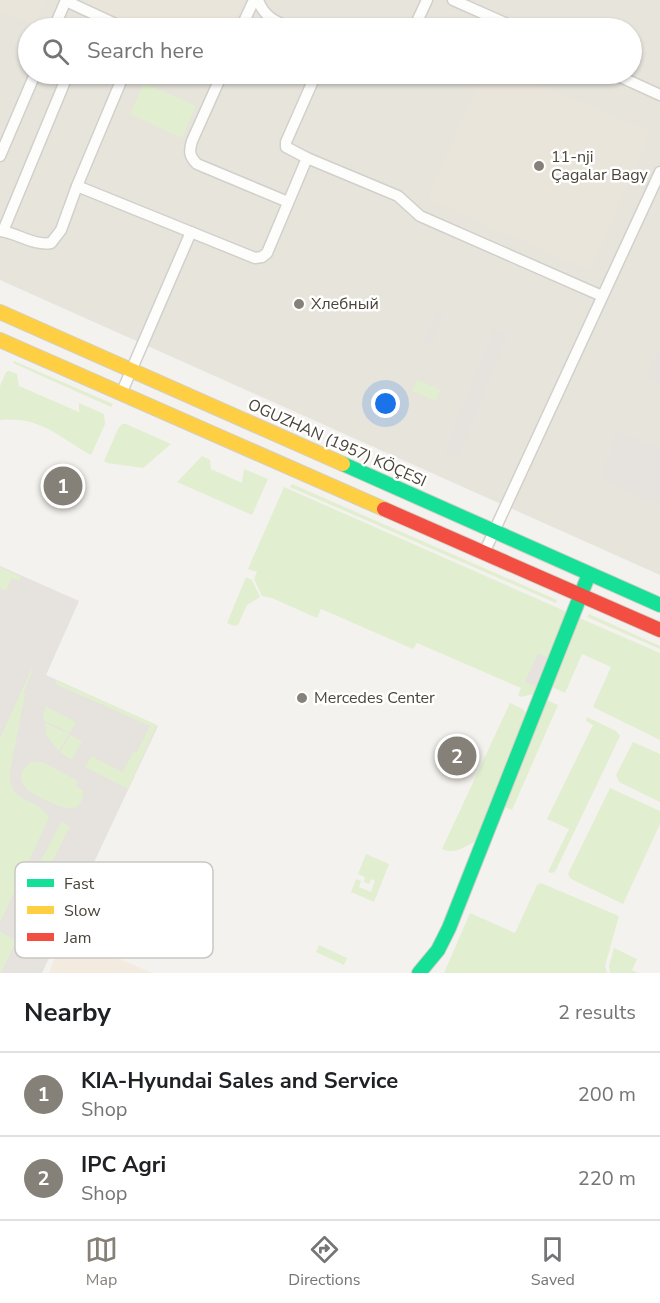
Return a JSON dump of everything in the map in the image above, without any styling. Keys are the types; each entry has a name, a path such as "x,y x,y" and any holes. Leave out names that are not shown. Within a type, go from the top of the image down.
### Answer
{"main road":[{"name":"OGUZHAN (1957) KÖÇESI","path":"0,312 660,605"},
{"path":"0,340 660,630"},
{"path":"419,973 438,950 449,927 589,574"}],"street":[{"path":"247,18 256,0"},
{"path":"256,0 268,18"},
{"path":"419,18 427,0"},
{"path":"453,0 494,18"},
{"path":"58,18 66,1 103,18"},
{"path":"0,156 31,84"},
{"path":"64,84 1,231 38,244 51,243 61,230 119,84"},
{"path":"218,84 192,141 189,150 191,157 197,164 288,202"},
{"path":"312,84 286,142 286,147 398,196 420,216 602,296"},
{"path":"636,84 660,95"},
{"path":"77,186 255,258 267,254 307,158"},
{"path":"484,553 660,172"},
{"path":"121,394 191,232"}],"shaded area":[{"path":"0,0 660,0 660,575 0,280"},
{"path":"0,0 47,0 38,18 20,18 0,9"},
{"path":"84,0 244,0 236,18 120,18 83,2"},
{"name":"11-nji Çagalar Bagy","path":"478,84 539,84 650,132 590,270 428,199"},
{"path":"436,312 444,316 431,346 423,342"},
{"path":"494,328 508,334 457,459 445,451"},
{"path":"660,347 660,384 646,378"},
{"path":"617,429 660,449 660,506 600,480"},
{"path":"0,566 79,601 46,675 158,726 94,862 15,862 15,958 49,958 42,973 0,973"},
{"path":"538,653 548,658 537,687 525,682"},
{"path":"55,958 118,958 152,973 49,973"}],"green space":[{"path":"144,84 196,106 182,138 130,114"},
{"path":"14,361 113,404 111,407 13,363"},
{"path":"6,372 17,374 19,386 79,412 79,403 104,414 105,424 91,455 38,425 27,421 0,420 0,386"},
{"path":"417,380 440,389 436,401 412,391"},
{"path":"122,424 171,444 143,468 107,463 104,461"},
{"path":"202,456 210,460 211,469 242,483 244,469 268,479 252,515 177,482"},
{"path":"292,484 557,600 556,603 290,487"},
{"path":"284,487 567,612 534,694 521,697 518,695 521,688 417,643 413,649 321,609 317,618 272,598 262,596 254,579 257,572 248,569"},
{"path":"0,567 21,577 19,581 12,578 6,591 0,588"},
{"path":"246,577 252,580 260,597 247,605 238,625 234,626 227,623"},
{"path":"589,614 660,646 660,649 587,617"},
{"path":"577,617 660,653 660,740 593,707 611,667 582,654 565,693 550,686"},
{"path":"33,670 23,694 25,695 10,772 11,783 19,796 45,811 49,818 28,862 15,862 15,891 0,923 0,738"},
{"path":"56,680 157,725 128,789 85,767 91,756 122,772 134,751 137,752 150,726 55,684"},
{"path":"544,699 558,705 512,810 502,806"},
{"path":"510,703 523,709 526,714 476,841 455,851 442,849"},
{"path":"45,706 76,722 70,733 43,720"},
{"path":"587,717 616,731 620,736 555,872 551,873 548,872 569,829 547,819 593,725 586,721"},
{"path":"44,722 69,734 59,751 47,737"},
{"path":"70,735 82,741 72,760 60,752"},
{"path":"633,742 660,754 660,802 619,782 616,775"},
{"path":"35,761 45,763 78,781 76,786 83,790 80,804 70,808 64,807 45,800 27,789 22,783 22,771"},
{"path":"610,788 660,811 660,824 623,904 571,879 568,874"},
{"path":"63,822 70,826 52,862 40,862"},
{"path":"366,854 389,864 374,902 351,892 356,879 361,881 359,887 371,892 375,881 371,879 369,884 364,882 365,877 358,874"},
{"path":"541,883 619,916 605,966 607,973 444,973 470,913 515,933 537,885"},
{"path":"0,931 15,940 15,943 0,973"},
{"path":"319,945 347,958 344,965 316,952"},
{"path":"614,948 637,959 632,970 638,973 610,973 609,966"}],"traffic: fast":[{"path":"343,464 660,605"},
{"path":"419,973 438,950 449,928 589,574"}],"traffic: slow":[{"path":"0,312 343,464"},
{"path":"0,340 384,509"}],"traffic: jam":[{"path":"384,509 660,630"}],"place":[{"name":"11-nji Çagalar Bagy","path":"539,166"},
{"name":"Хлебный","path":"299,304"},
{"name":"KIA-Hyundai Sales and Service","path":"63,486"},
{"name":"Mercedes Center","path":"302,698"},
{"name":"IPC Agri","path":"457,756"}]}
